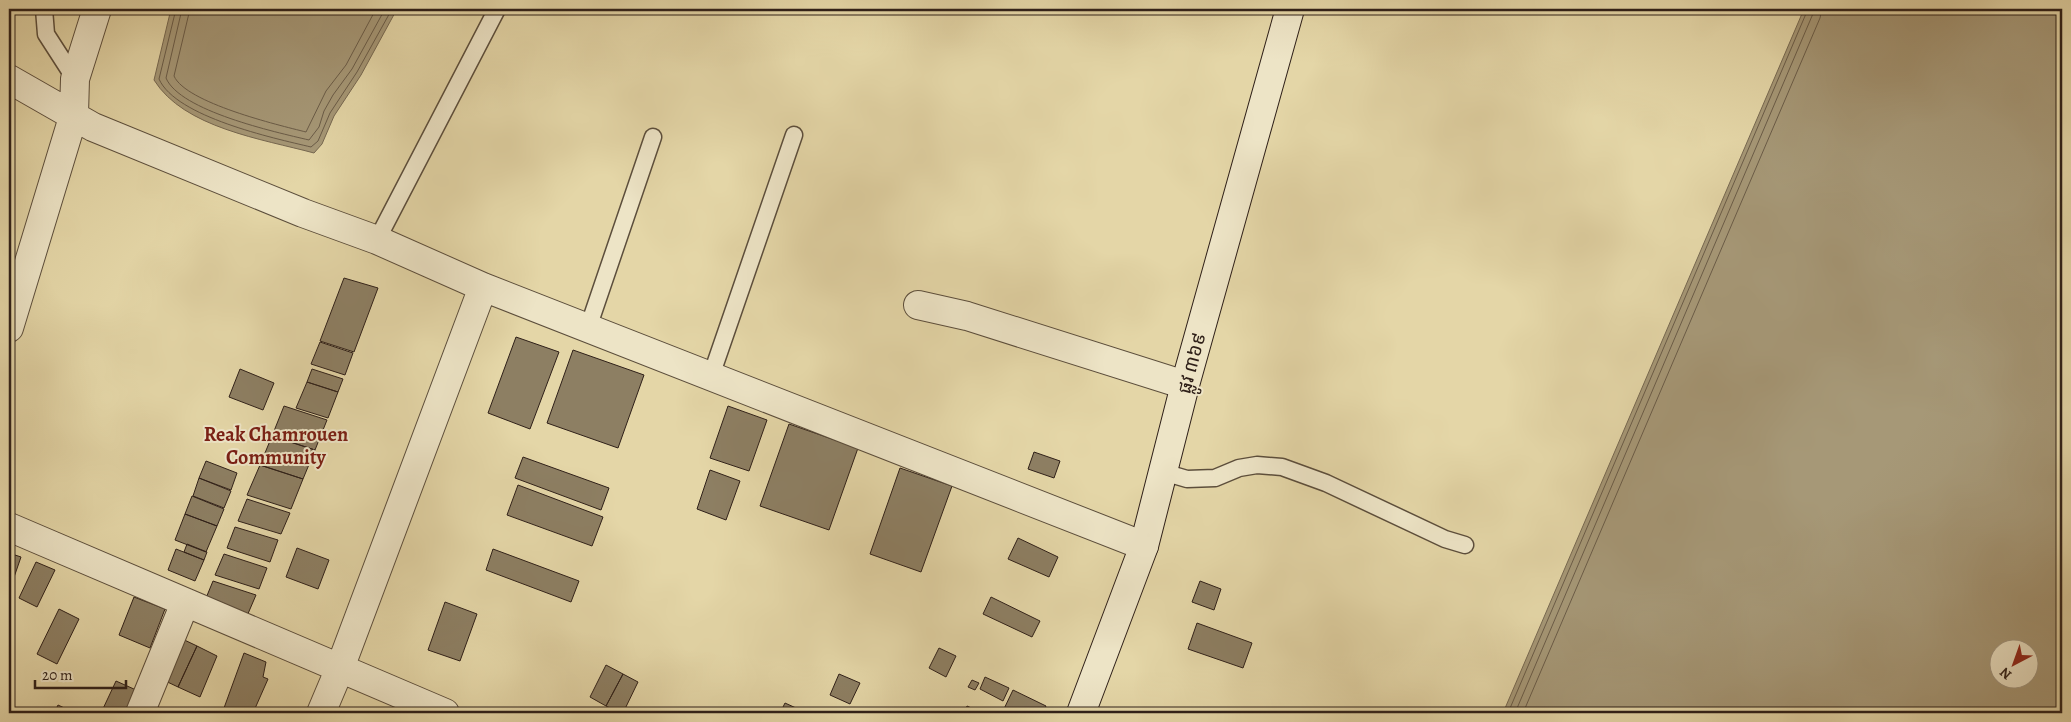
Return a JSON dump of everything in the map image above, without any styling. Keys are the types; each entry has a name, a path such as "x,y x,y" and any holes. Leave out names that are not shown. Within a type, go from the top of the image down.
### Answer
{"street":[{"path":"9,328 74,114 76,79 97,9"},
{"name":"ផ្លូវ ៣៦៩","path":"1081,713 1144,546 1185,385 1290,9"},
{"path":"9,79 102,130 295,210 377,240 483,287 1144,546"},
{"path":"321,713 340,668 483,287"},
{"path":"918,305 967,316 1185,385"},
{"path":"9,527 445,713"},
{"path":"140,713 185,603"}],"lane":[{"path":"44,9 46,34 76,79"},
{"path":"377,240 496,9"},
{"path":"711,376 794,135"},
{"path":"588,328 653,137"},
{"path":"1163,472 1187,479 1215,478 1239,468 1257,464 1282,466 1326,483 1445,539 1465,545"}],"water":[{"path":"171,9 397,9 361,75 334,116 322,144 314,153 226,129 184,110 167,96 154,80"},
{"path":"1804,9 2062,9 2062,713 1503,713"}],"building":[{"path":"344,278 378,288 354,352 320,341"},
{"path":"516,337 559,352 530,429 488,413"},
{"path":"320,342 353,353 345,375 311,364"},
{"path":"573,350 644,375 618,448 547,423"},
{"path":"240,369 274,383 263,410 229,397"},
{"path":"312,369 343,379 338,392 307,382"},
{"path":"307,382 338,392 328,418 296,408"},
{"path":"284,406 327,420 315,450 272,436"},
{"path":"728,406 767,420 749,471 710,458"},
{"path":"789,424 858,448 829,530 760,506"},
{"path":"272,436 315,450 303,479 260,465"},
{"path":"1034,452 1060,461 1054,478 1028,469"},
{"path":"523,457 609,488 601,510 515,478"},
{"path":"206,461 237,473 231,490 199,478"},
{"path":"260,465 303,479 291,509 247,495"},
{"path":"900,468 952,486 921,572 870,554"},
{"path":"710,470 740,481 726,520 697,509"},
{"path":"199,478 231,491 224,508 193,496"},
{"path":"518,485 603,517 592,546 507,515"},
{"path":"192,496 224,509 217,526 185,514"},
{"path":"247,499 290,513 281,534 238,521"},
{"path":"185,514 217,526 206,552 175,540"},
{"path":"235,527 278,540 270,562 227,548"},
{"path":"1018,538 1058,557 1049,577 1008,559"},
{"path":"187,544 207,552 204,560 184,552"},
{"path":"297,548 329,560 318,589 286,577"},
{"path":"176,549 204,560 195,581 168,570"},
{"path":"493,549 579,581 571,602 486,570"},
{"path":"9,553 21,557 12,583 9,582"},
{"path":"224,554 267,568 259,589 215,575"},
{"path":"36,562 55,570 37,607 19,598"},
{"path":"213,581 256,595 247,616 204,603"},
{"path":"1200,581 1221,589 1214,610 1192,602"},
{"path":"134,597 165,609 150,648 119,635"},
{"path":"991,597 1040,621 1032,637 983,614"},
{"path":"445,602 477,614 460,661 428,650"},
{"path":"59,609 79,619 57,664 37,654"},
{"path":"1197,623 1252,643 1243,668 1188,649"},
{"path":"176,636 197,646 178,687 157,677"},
{"path":"197,646 217,656 200,697 178,687"},
{"path":"939,648 956,656 946,677 929,668"},
{"path":"244,653 266,662 263,677 268,679 253,713 234,713 224,708"},
{"path":"606,665 623,674 606,706 590,697"},
{"path":"623,674 638,682 623,713 620,713 606,706"},
{"path":"839,674 860,683 850,704 830,695"},
{"path":"985,677 1009,688 1003,701 980,689"},
{"path":"972,680 979,683 975,690 968,687"},
{"path":"116,681 145,694 135,713 101,713"},
{"path":"1013,690 1046,706 1043,713 1002,713"},
{"path":"785,703 807,713 780,713"},
{"path":"58,705 75,713 54,713"},
{"path":"967,706 982,713 964,713"}],"district":[{"name":"Reak Chamrouen Community","path":"276,446"}]}
